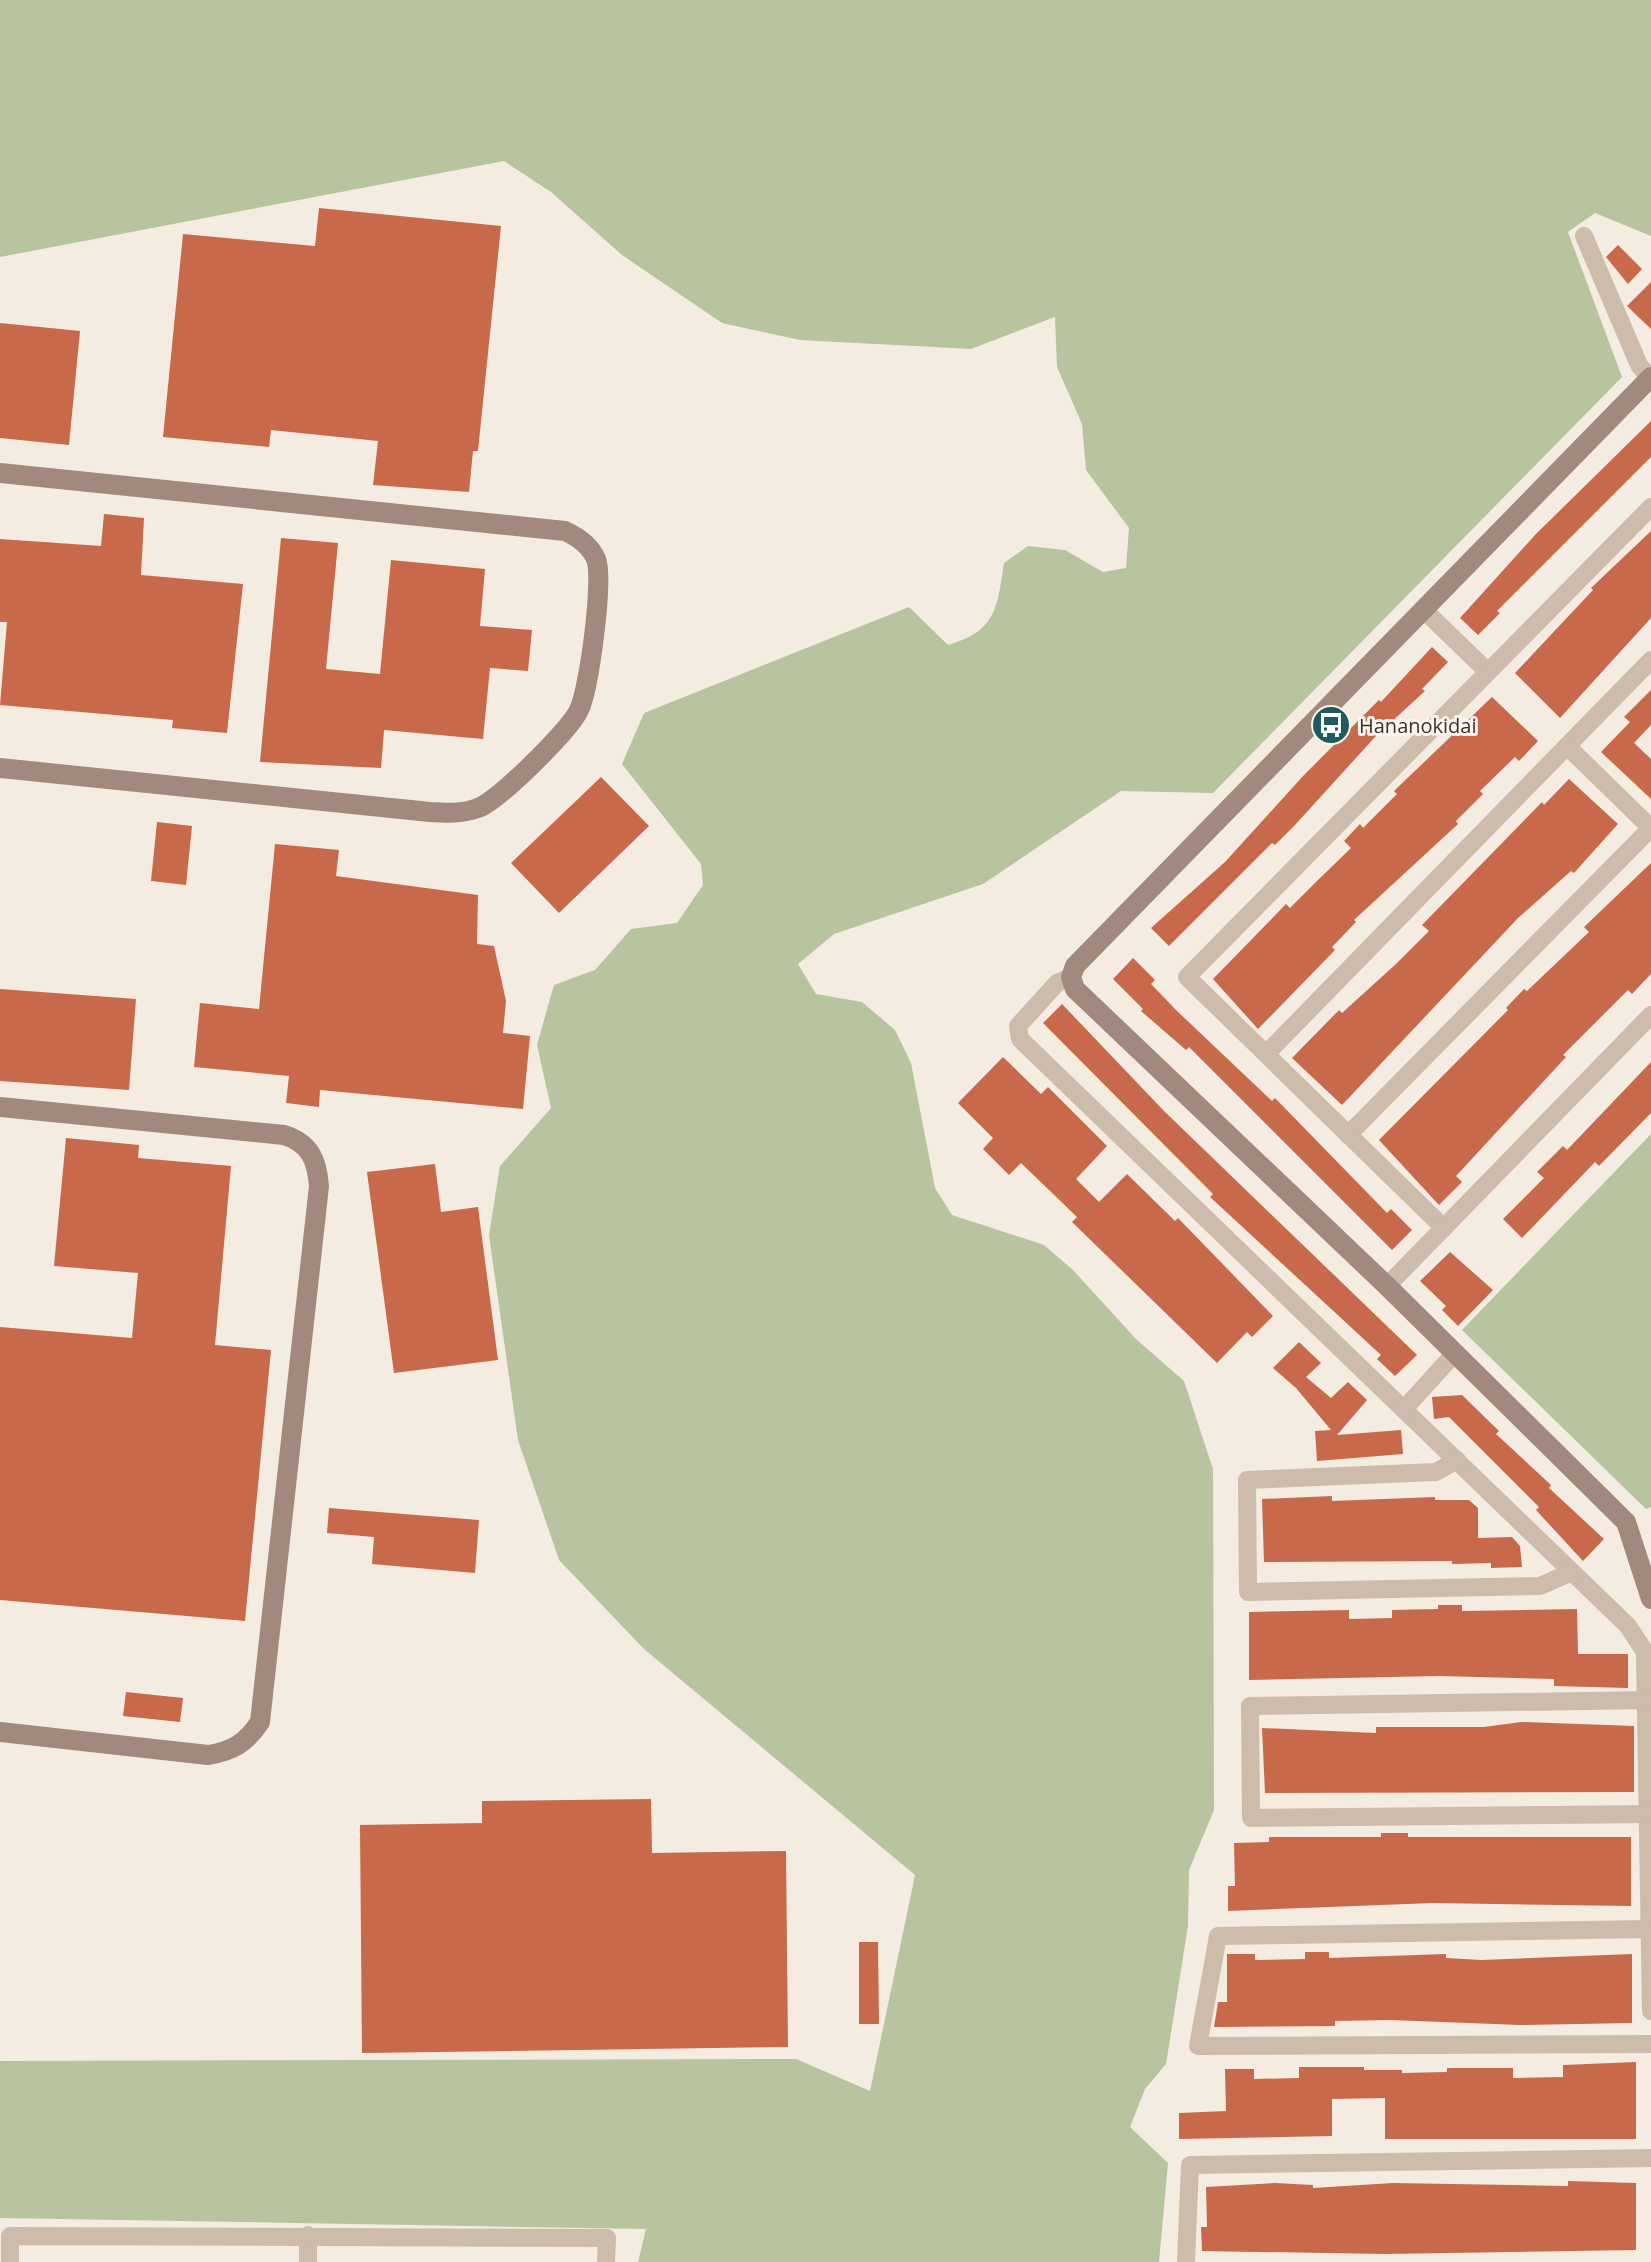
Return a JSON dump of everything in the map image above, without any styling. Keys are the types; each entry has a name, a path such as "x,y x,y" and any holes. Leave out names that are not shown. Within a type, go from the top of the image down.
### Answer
{"street":[{"path":"1584,236 1639,365 1651,377 1075,966 1071,977 1075,989 1387,1286 1626,1522 1651,1599"},
{"path":"0,473 565,531 587,546 600,572 587,680 579,710 566,730 482,808 458,813 430,812 0,768"},
{"path":"1444,1228 1187,977 1651,507"},
{"path":"1424,610 1488,672"},
{"path":"1266,1054 1651,660"},
{"path":"1348,1135 1651,828 1567,746"},
{"path":"1071,977 1057,983 1018,1026 1020,1039 1628,1626 1645,1652 1649,1700 1651,2011"},
{"path":"1387,1286 1651,1015"},
{"path":"0,1107 284,1135 299,1140 310,1152 318,1166 319,1186 260,1722 247,1741 228,1752 208,1755 0,1732"},
{"path":"1405,1408 1455,1353"},
{"path":"1457,1460 1436,1472 1247,1480 1248,1592 1540,1586 1572,1572"},
{"path":"1649,1700 1250,1706 1251,1818 1649,1814"},
{"path":"1650,1929 1218,1936 1198,2046 1651,2044"},
{"path":"1186,2262 1190,2165 1651,2158"},
{"path":"10,2262 10,2236 308,2235 607,2238 606,2262"},
{"path":"308,2235 308,2262"}],"green space":[{"path":"0,0 1651,0 1651,236 1595,213 1568,232 1622,377 1213,793 1121,791 983,884 834,934 798,964 816,994 862,1002 895,1030 911,1063 935,1188 952,1215 1044,1245 1073,1270 1136,1339 1184,1381 1213,1469 1214,1810 1189,1870 1188,1926 1166,2064 1145,2089 1130,2127 1168,2163 1159,2262 638,2262 646,2229 0,2218 0,2061 796,2059 870,2091 915,1875 644,1649 559,1560 518,1440 489,1235 500,1166 551,1108 537,1045 554,985 595,970 631,929 677,923 703,885 701,864 622,764 644,713 909,607 948,645 964,639 976,633 991,616 1004,563 1028,546 1065,550 1103,572 1126,568 1129,528 1086,470 1082,424 1057,367 1055,317 971,349 800,340 722,323 622,255 551,192 504,161 0,257"},
{"path":"1651,1134 1651,1507 1646,1509 1462,1330"}],"building":[{"path":"319,208 501,226 478,451 473,451 469,492 373,485 378,441 271,430 269,447 163,437 183,234 315,246"},
{"path":"1618,245 1642,269 1628,284 1606,257"},
{"path":"1651,282 1651,329 1627,306"},
{"path":"0,323 80,331 69,445 0,438"},
{"path":"1651,421 1651,457 1497,611 1500,613 1478,635 1460,618 1536,534"},
{"path":"104,514 144,518 141,575 243,584 227,733 172,728 173,720 0,705 7,622 0,622 0,539 101,546"},
{"path":"1651,531 1651,618 1560,718 1515,673 1593,590 1591,588"},
{"path":"281,538 338,543 326,669 380,674 391,560 485,569 480,626 532,630 528,671 490,668 483,739 384,730 381,768 260,762"},
{"path":"1432,647 1448,662 1422,689 1425,691 1375,737 1275,845 1272,843 1169,946 1151,928 1225,862 1304,775 1379,700 1381,702"},
{"path":"1651,690 1651,725 1634,743 1651,759 1651,799 1601,752 1630,722 1624,717"},
{"path":"1492,697 1538,741 1519,761 1515,757 1480,791 1483,794 1456,821 1458,824 1354,920 1356,922 1332,947 1335,950 1258,1029 1213,979 1286,904 1290,908 1351,848 1344,841 1360,824 1363,828 1397,794 1394,791"},
{"path":"601,777 649,826 559,913 511,863"},
{"path":"1569,779 1618,824 1574,873 1571,871 1518,918 1342,1105 1292,1058 1339,1010 1342,1013 1429,931 1422,925 1542,802 1544,805"},
{"path":"157,822 192,826 186,885 151,881"},
{"path":"275,844 339,850 336,876 478,895 477,944 494,946 506,1001 503,1033 530,1036 523,1109 320,1090 319,1107 286,1103 289,1076 194,1067 200,1003 259,1009"},
{"path":"1651,863 1651,974 1632,994 1628,990 1563,1055 1566,1057 1456,1176 1462,1182 1439,1205 1379,1140 1508,1010 1506,1008 1524,989 1527,991 1589,932 1584,927"},
{"path":"1133,958 1155,980 1151,984 1177,1011 1272,1101 1275,1098 1387,1213 1391,1209 1412,1230 1392,1250 1189,1047 1186,1050 1141,1011 1143,1009 1113,979"},
{"path":"0,989 136,999 129,1090 0,1081"},
{"path":"1062,1004 1164,1111 1417,1355 1395,1376 1377,1359 1381,1355 1210,1197 1213,1194 1043,1023"},
{"path":"1003,1057 1041,1094 1048,1087 1107,1146 1076,1179 1099,1202 1127,1174 1175,1221 1178,1218 1273,1316 1252,1337 1247,1332 1217,1363 1072,1222 1077,1217 1021,1163 1009,1175 983,1149 993,1138 958,1103"},
{"path":"1651,1062 1651,1113 1599,1166 1595,1162 1522,1238 1503,1219 1544,1178 1537,1172 1563,1146 1567,1150"},
{"path":"66,1138 139,1145 138,1158 231,1166 215,1345 271,1350 245,1621 0,1600 0,1327 132,1338 138,1273 54,1266"},
{"path":"435,1164 441,1212 478,1207 498,1360 394,1373 367,1172"},
{"path":"1450,1252 1493,1290 1458,1326 1442,1310 1446,1306 1420,1281"},
{"path":"1299,1342 1321,1363 1306,1377 1331,1398 1348,1382 1367,1400 1337,1435 1401,1430 1403,1454 1317,1461 1315,1431 1331,1430 1296,1388 1273,1368"},
{"path":"1462,1395 1499,1431 1496,1434 1551,1485 1549,1488 1604,1539 1583,1561 1536,1510 1539,1507 1449,1417 1434,1419 1432,1397"},
{"path":"1332,1496 1332,1501 1435,1497 1435,1500 1469,1500 1478,1508 1478,1538 1512,1537 1520,1546 1522,1567 1491,1568 1491,1563 1452,1564 1452,1561 1264,1562 1262,1499"},
{"path":"329,1508 479,1520 475,1573 372,1564 374,1537 327,1533"},
{"path":"1438,1605 1462,1605 1462,1611 1577,1609 1578,1654 1628,1654 1628,1688 1554,1686 1554,1679 1439,1676 1249,1680 1249,1612 1349,1610 1349,1619 1392,1618 1392,1610 1438,1609"},
{"path":"126,1692 183,1698 180,1722 123,1716"},
{"path":"1521,1722 1634,1726 1634,1792 1265,1793 1262,1728 1376,1733 1376,1727 1484,1727"},
{"path":"651,1799 652,1853 786,1851 788,2047 362,2053 360,1825 482,1823 482,1801"},
{"path":"1381,1833 1408,1833 1408,1837 1631,1837 1631,1906 1433,1903 1228,1911 1228,1886 1235,1886 1234,1843 1269,1842 1269,1837 1381,1837"},
{"path":"859,1942 878,1942 879,2024 859,2024"},
{"path":"1305,1952 1329,1952 1329,1958 1446,1954 1446,1958 1482,1960 1632,1954 1632,2023 1520,2025 1390,2020 1335,2021 1335,2026 1214,2027 1218,2002 1227,2002 1227,1954 1255,1954 1255,1960 1305,1959"},
{"path":"1636,2062 1636,2139 1385,2139 1385,2098 1332,2099 1332,2136 1179,2139 1179,2113 1226,2111 1225,2069 1254,2069 1254,2079 1299,2078 1299,2067 1364,2067 1364,2070 1402,2070 1402,2073 1447,2072 1447,2068 1513,2068 1513,2078 1563,2077 1563,2065"},
{"path":"1568,2181 1636,2183 1636,2250 1385,2254 1202,2251 1201,2227 1207,2227 1206,2187 1275,2183 1313,2185 1313,2188 1393,2183 1568,2186"}],"place":[{"name":"Hananokidai","path":"1331,725"}]}
